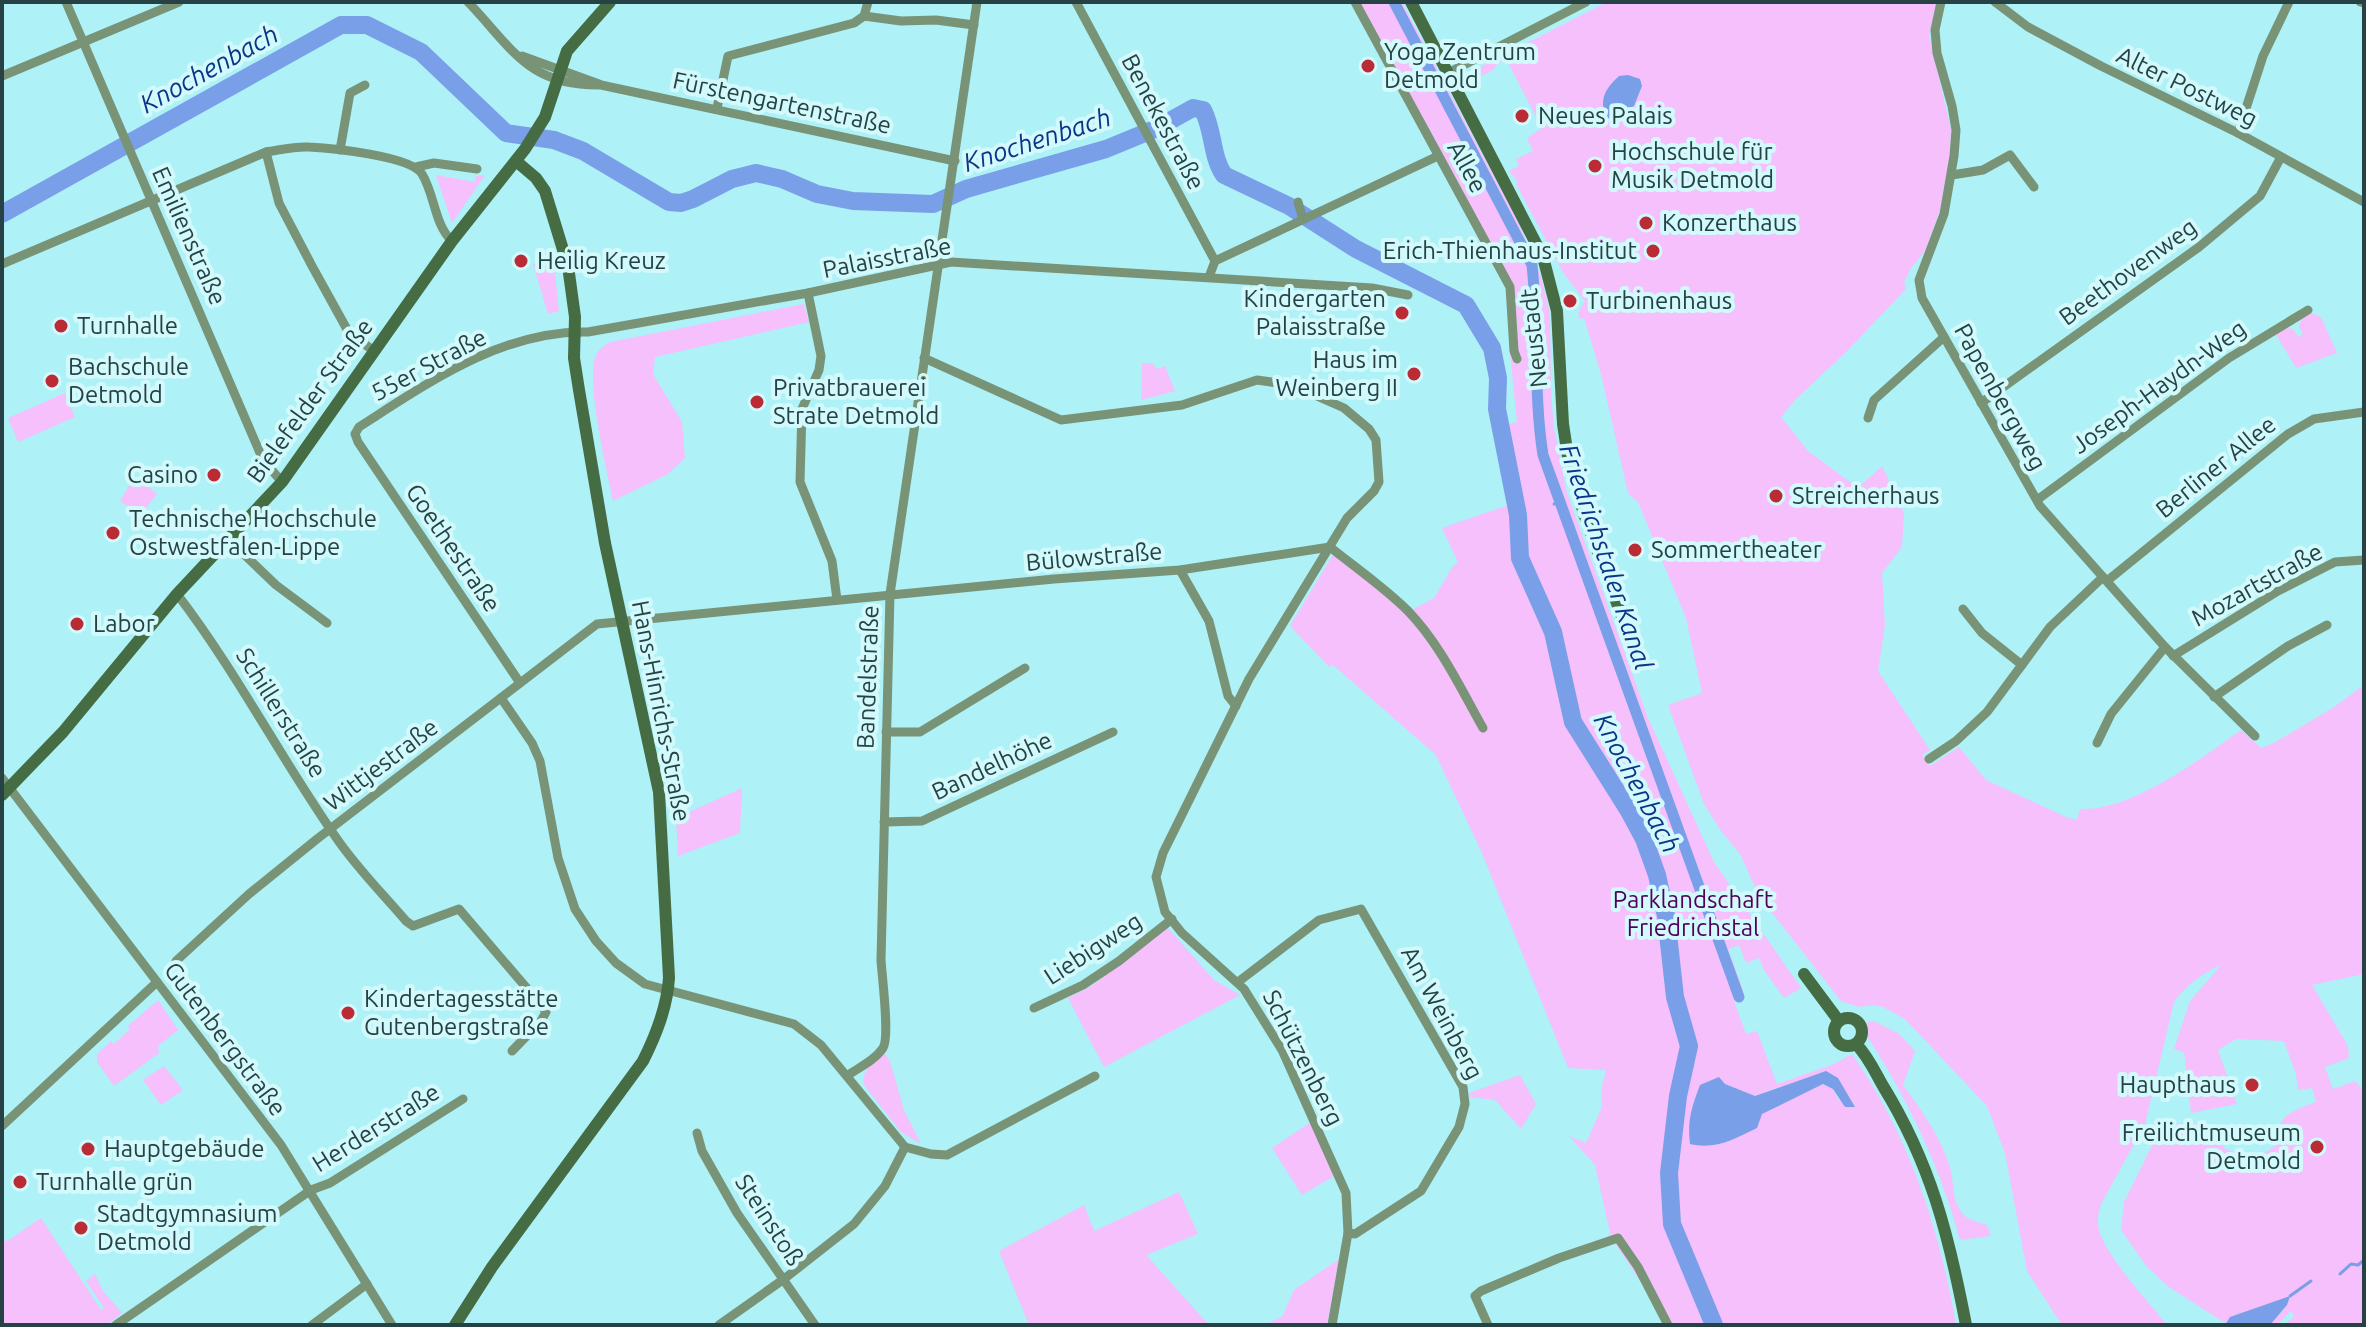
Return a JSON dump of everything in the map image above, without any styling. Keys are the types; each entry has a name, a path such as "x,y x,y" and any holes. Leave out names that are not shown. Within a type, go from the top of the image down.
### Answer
{"main road":[{"name":"Bielefelder Straße","path":"5,787 63,732 177,594 282,482 452,241 539,129 564,56 610,2"},
{"name":"Neustadt","path":"1411,2 1531,232 1550,275 1557,311 1563,424 1568,457 1584,514 1632,644"},
{"name":"Hans-Hinrichs-Straße","path":"455,1325 492,1267 643,1061 653,1040 668,990 669,945 659,792 621,620 579,390 568,266 552,208 541,184 516,161"},
{"path":"1804,974 1839,1021"},
{"path":"1847,1018 1859,1024 1862,1032 1856,1044 1843,1046 1836,1041 1833,1032 1839,1021 1847,1018"},
{"path":"1856,1044 1891,1099 1932,1187 1946,1227 1966,1325"}],"street":[{"name":"Emilienstraße","path":"66,2 263,460 282,482"},
{"path":"2,76 179,2"},
{"path":"468,2 536,72 557,75"},
{"path":"717,108 728,56 854,23 864,16 868,2"},
{"name":"Bandelstraße","path":"848,1075 871,1061 884,1047 888,1035 881,960 890,594 977,2"},
{"name":"Benekestraße","path":"1076,2 1215,261"},
{"name":"Allee","path":"1355,2 1510,287 1517,359"},
{"path":"1448,73 1586,2"},
{"name":"Papenbergweg","path":"1941,2 1935,30 1937,53 1956,130 1952,175 1944,214 1919,280 1922,298 2037,500 2173,656 2255,736"},
{"name":"Alter Postweg","path":"1995,2 2028,27 2238,133 2364,202"},
{"path":"2238,133 2263,56 2289,2"},
{"path":"864,16 974,25"},
{"name":"Fürstengartenstraße","path":"557,75 582,86 601,85 717,108 955,161"},
{"path":"340,150 350,93 365,85"},
{"path":"2,264 266,152 306,146 407,162 416,167 424,178 443,232 452,241"},
{"path":"266,152 279,203 312,266 349,333 374,351"},
{"path":"1952,175 1983,170 2010,155 2034,187"},
{"path":"1209,277 1215,261 1438,156"},
{"name":"Beethovenweg","path":"1981,403 2199,247 2260,196 2281,157"},
{"path":"416,167 434,163 477,169"},
{"path":"1298,202 1302,219"},
{"name":"Palaisstraße","path":"576,332 683,317 951,262 1372,288 1408,295"},
{"path":"808,293 821,356 819,370 802,409 800,482 832,561 837,600"},
{"name":"Joseph-Haydn-Weg","path":"2037,500 2229,358 2308,310"},
{"name":"55er Straße","path":"355,434 359,427 392,406 488,351 576,332"},
{"path":"1868,418 1874,400 1944,337"},
{"name":"Schützenberg","path":"924,358 1061,420 1182,405 1257,380 1292,385 1344,408 1369,429 1376,440 1379,482 1347,518 1249,679 1159,864 1156,877 1165,912 1182,933 1238,982 1282,1050 1346,1193 1348,1233 1332,1325"},
{"name":"Berliner Allee","path":"1929,759 1956,741 1987,712 2050,627 2105,579 2288,434 2314,419 2364,412"},
{"name":"Goethestraße","path":"355,434 520,683"},
{"path":"228,539 276,585 327,623"},
{"path":"1330,547 1419,624 1483,728"},
{"name":"Bülowstraße","path":"621,620 1180,570 1330,547"},
{"name":"Mozartstraße","path":"2173,656 2278,591 2335,562 2364,560"},
{"path":"1180,570 1209,621 1228,696 1236,706"},
{"name":"Schillerstraße","path":"177,594 214,642 330,829 399,913 413,926 459,909 542,1006 546,1012 541,1021 512,1051"},
{"path":"1963,609 1982,633 2022,665"},
{"name":"Wittjestraße","path":"176,961 249,894 520,683 597,624 621,620"},
{"path":"2214,697 2288,646 2327,625"},
{"path":"2097,743 2111,714 2165,647"},
{"path":"886,732 920,732 1025,668"},
{"path":"501,698 532,743 540,761 558,858 575,909 596,941 616,963 645,984 794,1024 821,1045 905,1147 931,1154 947,1155 1095,1076"},
{"name":"Bandelhöhe","path":"884,822 922,821 1113,732"},
{"name":"Gutenbergstraße","path":"5,787 281,1145 392,1325"},
{"name":"Am Weinberg","path":"1238,982 1319,920 1361,909 1463,1087 1465,1104 1459,1127 1421,1191 1355,1234 1348,1233"},
{"name":"Liebigweg","path":"1034,1008 1083,985 1172,919"},
{"path":"2,1126 157,982"},
{"name":"Herderstraße","path":"116,1325 311,1190 330,1183 463,1099"},
{"name":"Steinstoß","path":"697,1133 702,1151 737,1213 815,1325"},
{"path":"719,1325 784,1279 859,1219 885,1186 905,1147"},
{"path":"1488,1325 1475,1296 1481,1291 1559,1258 1618,1238 1638,1267 1668,1325"},
{"path":"312,1325 367,1284"}],"green space":[{"name":"Parklandschaft Friedrichstal","path":"1359,2 1402,2 1518,222 1541,276 1550,313 1554,428 1566,490 1648,718 1714,862 1801,988 1784,998 1759,958 1746,963 1739,945 1728,949 1743,990 1740,991 1742,997 1734,1001 1746,1034 1757,1031 1777,1084 1834,1064 1852,1054 1890,1117 1919,1184 1941,1253 1956,1325 1669,1325 1611,1237 1595,1165 1569,1136 1586,1143 1601,1109 1606,1070 1568,1068 1482,853 1436,755 1333,665 1329,667 1290,626 1334,553 1410,611 1434,598 1458,562 1442,528 1511,504 1506,493 1495,427 1517,422 1508,288","holes":["1719,1077 1725,1084 1755,1096 1776,1088 1838,1078 1840,1103 1833,1089 1823,1084 1691,1144"]},
{"path":"1607,2 1937,2 1929,35 1951,130 1950,153 1940,210 1925,251 1904,282 1906,289 1781,417 1808,451 1858,488 1882,466 1904,513 1902,547 1882,573 1885,625 1878,671 1930,750 1922,755 1930,766 1959,747 1986,780 2077,820 2080,809 2100,808 2143,793 2241,730 2261,748 2272,744 2364,685 2364,974 2312,985 2348,1046 2349,1058 2325,1067 2333,1089 2355,1081 2364,1091 2364,1325 2285,1325 2294,1316 2291,1311 2277,1325 2270,1325 2287,1305 2231,1317 2225,1323 2169,1287 2147,1267 2121,1230 2124,1202 2163,1123 2210,1124 2225,1149 2256,1159 2281,1142 2280,1126 2288,1115 2316,1102 2312,1088 2298,1090 2296,1074 2284,1041 2236,1039 2218,1050 2237,1104 2191,1113 2184,1052 2174,1049 2190,1001 2222,964 2196,980 2174,1002 2145,1124 2101,1204 2099,1214 2099,1230 2110,1253 2167,1325 2062,1325 2027,1271 2005,1153 1987,1106 1905,1019 1883,1007 1859,1007 1841,1001 1759,896 1740,854 1704,804 1668,705 1702,693 1686,618 1638,502 1628,493 1601,374 1584,318 1580,319 1578,313 1585,301 1564,274 1516,184 1518,182 1509,171 1519,166 1516,159 1533,151 1527,138 1542,128 1507,61 1498,63 1493,70 1463,85 1459,78"},
{"path":"436,175 475,182 476,176 485,175 452,223"},
{"path":"549,259 554,263 559,311 548,314 533,264"},
{"path":"804,304 809,322 655,357 653,374 682,422 685,458 668,474 613,501 593,384 593,367 600,349 610,342"},
{"path":"2309,312 2321,317 2337,353 2296,368 2275,333 2286,327 2294,330 2298,337 2303,334 2299,327 2302,316"},
{"path":"1142,363 1152,363 1157,369 1165,366 1175,391 1141,400"},
{"path":"65,393 75,417 18,442 8,418"},
{"path":"135,476 157,494 140,515 120,501"},
{"path":"742,788 740,833 678,856 676,818"},
{"path":"1167,927 1214,980 1240,995 1104,1067 1068,998 1093,985"},
{"path":"158,1000 178,1030 158,1046 159,1053 114,1086 97,1062 97,1054 111,1041 114,1044 130,1029 128,1026"},
{"path":"1874,1021 1899,1034 1915,1051 1903,1085 1941,1145 1950,1167 1957,1206 1969,1219 1987,1225 1991,1236 1960,1240 1943,1185 1921,1133 1865,1033 1867,1022"},
{"path":"885,1054 890,1061 904,1110 921,1144 901,1132 864,1085 866,1071"},
{"path":"164,1066 183,1090 161,1105 143,1080"},
{"path":"1520,1075 1536,1104 1521,1129 1495,1100 1470,1097 1469,1093"},
{"path":"1311,1122 1334,1176 1302,1195 1272,1148"},
{"path":"1179,1192 1198,1234 1146,1255 1209,1325 1029,1325 999,1251 1084,1205 1094,1231"},
{"name":"Stadtgymnasium Detmold","path":"41,1218 101,1310 104,1308 86,1281 95,1274 103,1291 122,1313 107,1325 2,1325 2,1235 6,1242"},
{"path":"1339,1259 1327,1325 1264,1325 1282,1317 1294,1290"}],"water":[{"path":"1619,76 1640,79 1642,86 1634,106 1607,119 1603,100 1607,90"},
{"path":"1826,1071 1838,1078 1855,1107 1845,1107 1833,1089 1823,1084 1762,1114 1757,1128 1740,1136 1708,1146 1690,1144 1691,1114 1700,1085 1719,1077 1725,1084 1755,1096"},
{"path":"2290,1296 2287,1305 2270,1325 2225,1325 2230,1317"}],"waterway":[{"name":"Friedrichstaler Kanal","path":"1394,2 1532,265 1543,455 1739,997"},
{"name":"Knochenbach","path":"2,214 341,25 367,25 421,52 506,133 554,140 583,151 669,202 681,203 732,179 756,173 782,179 817,194 853,201 933,204 966,189 1106,149 1157,128 1193,108 1203,110 1224,175 1289,206 1356,249 1466,305 1492,348 1498,378 1497,409 1518,515 1520,558 1553,632 1573,722 1629,811 1644,839 1657,875 1666,916 1675,997 1689,1046 1678,1096 1669,1173 1672,1224 1714,1325"},
{"name":"Friedrichstaler Kanal","path":"1554,504 1559,503"},
{"path":"2340,1274 2351,1264 2358,1265 2364,1260"},
{"path":"2290,1296 2311,1281"}],"place":[{"name":"Yoga Zentrum Detmold","path":"1368,66"},
{"name":"Neues Palais","path":"1522,116"},
{"name":"Hochschule für Musik Detmold","path":"1595,166"},
{"name":"Konzerthaus","path":"1646,223"},
{"name":"Erich-Thienhaus-Institut","path":"1653,251"},
{"name":"Heilig Kreuz","path":"521,261"},
{"name":"Turbinenhaus","path":"1570,301"},
{"name":"Kindergarten Palaisstraße","path":"1402,313"},
{"name":"Turnhalle","path":"61,326"},
{"name":"Haus im Weinberg II","path":"1414,374"},
{"name":"Bachschule Detmold","path":"52,381"},
{"name":"Privatbrauerei Strate Detmold","path":"757,402"},
{"name":"Casino","path":"214,475"},
{"name":"Streicherhaus","path":"1776,496"},
{"name":"Technische Hochschule Ostwestfalen-Lippe","path":"113,533"},
{"name":"Sommertheater","path":"1635,550"},
{"name":"Labor","path":"77,624"},
{"name":"Kindertagesstätte Gutenbergstraße","path":"348,1013"},
{"name":"Haupthaus","path":"2252,1085"},
{"name":"Freilichtmuseum Detmold","path":"2317,1147"},
{"name":"Hauptgebäude","path":"88,1149"},
{"name":"Turnhalle grün","path":"20,1182"},
{"name":"Stadtgymnasium Detmold","path":"81,1228"}]}
